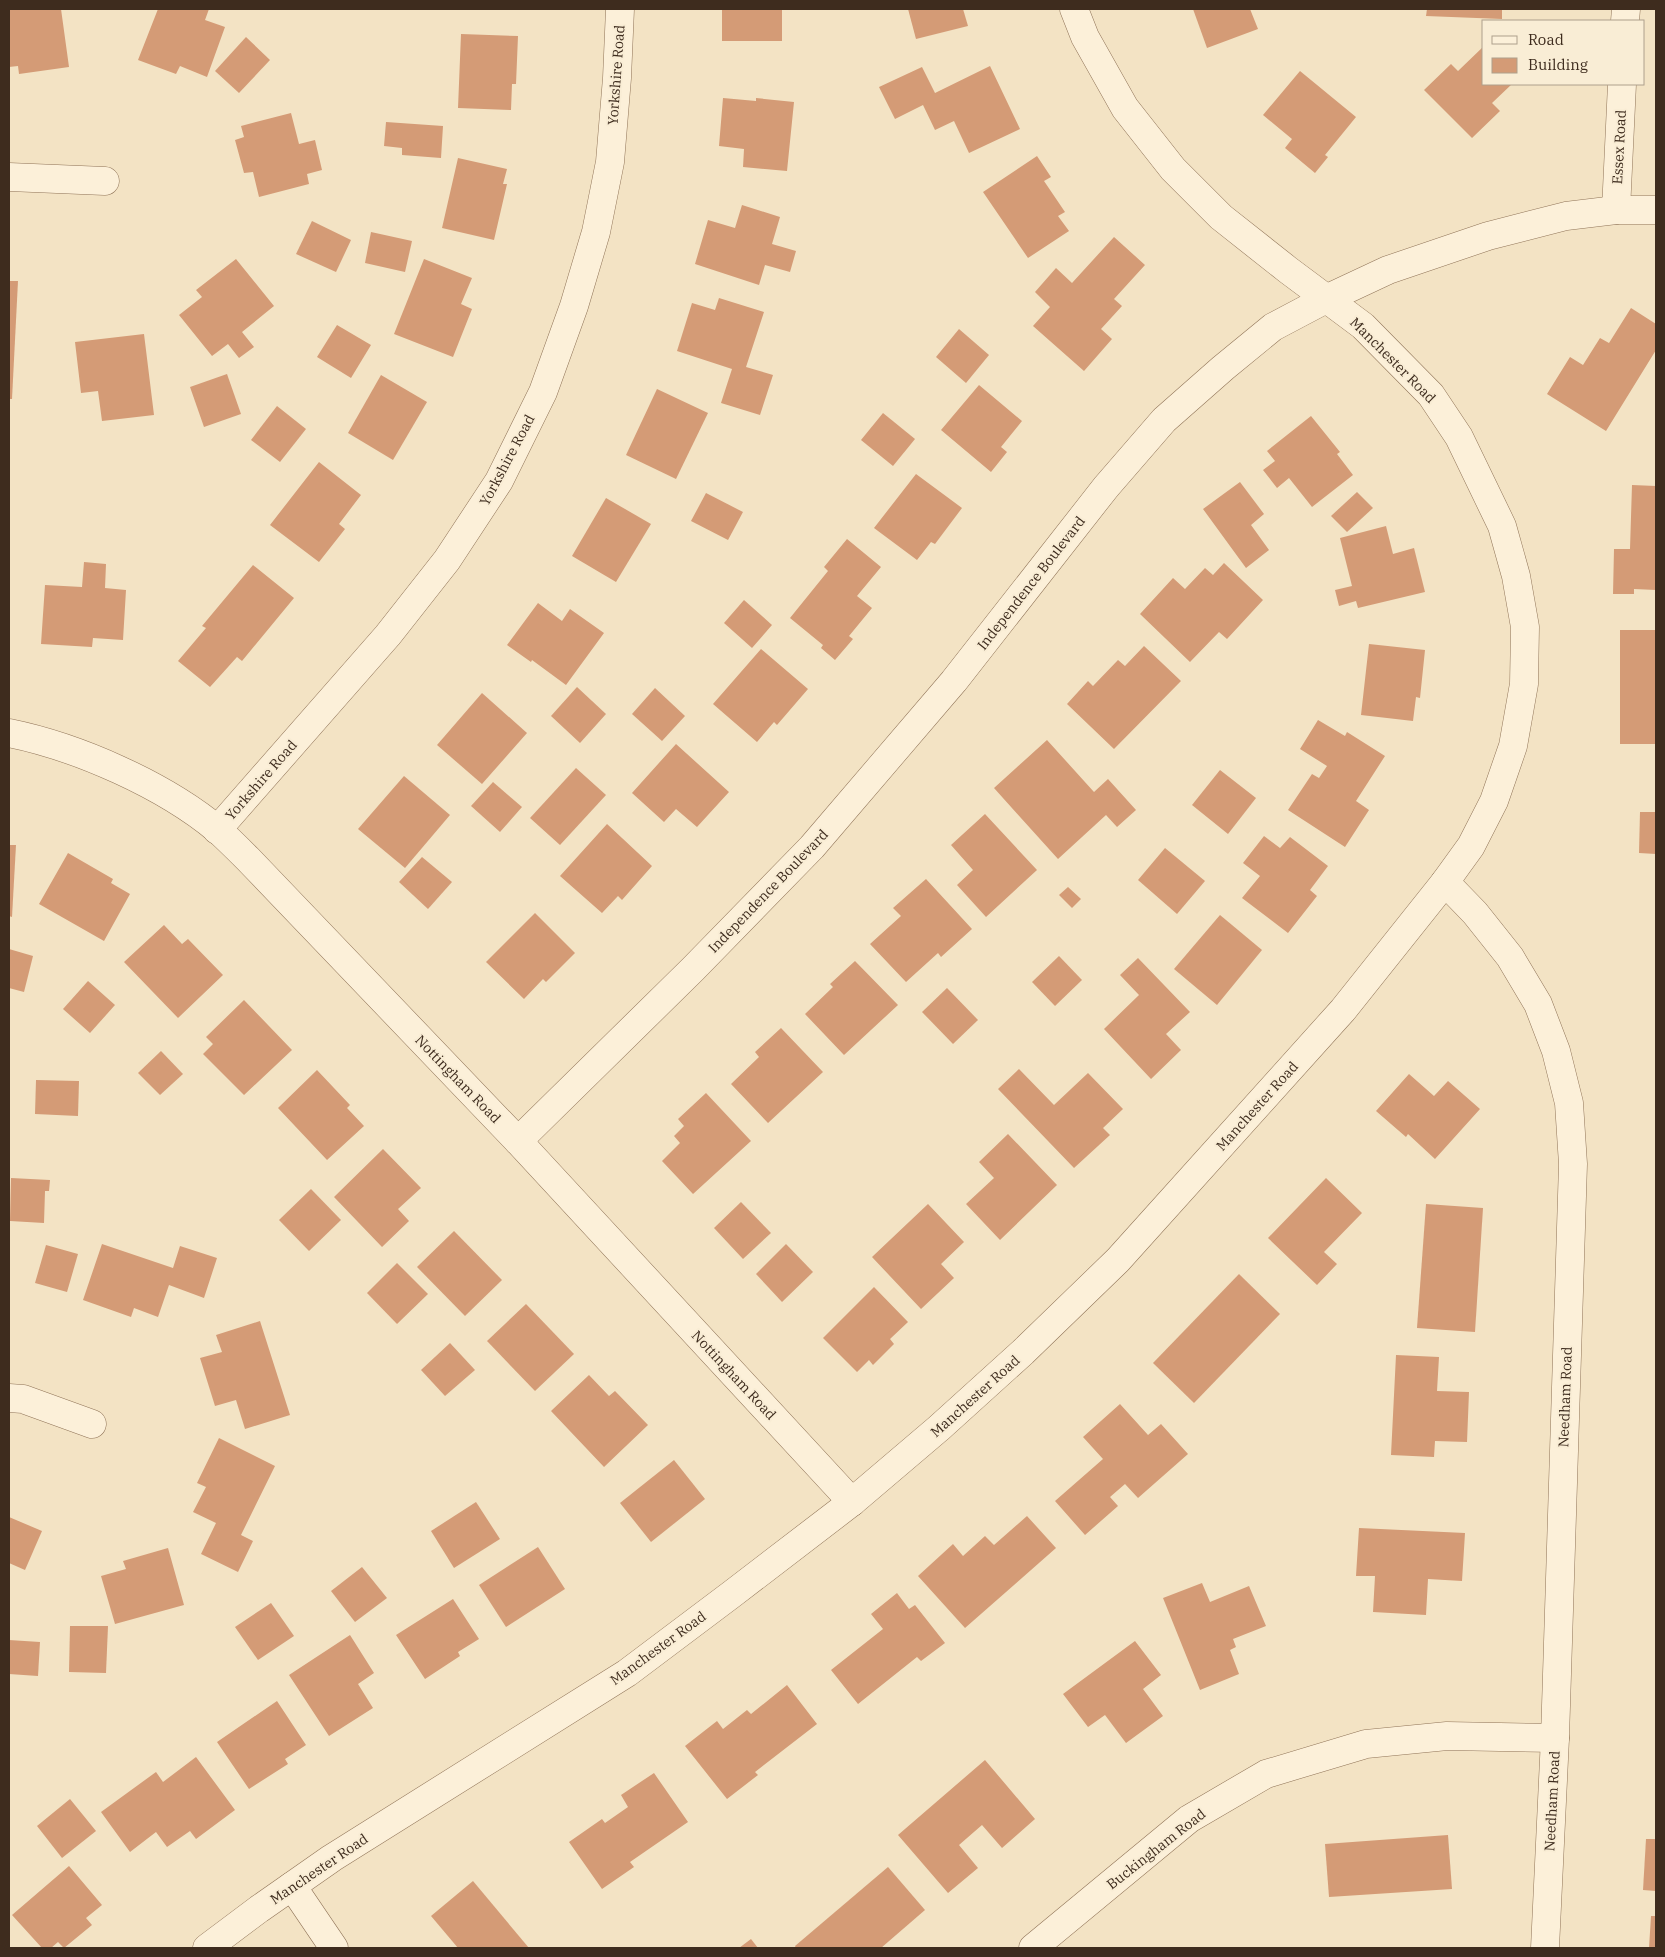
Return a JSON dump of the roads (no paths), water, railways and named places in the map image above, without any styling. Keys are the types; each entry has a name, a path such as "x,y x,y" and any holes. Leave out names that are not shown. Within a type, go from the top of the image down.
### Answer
{"street":[{"name":"Yorkshire Road","path":"217,830 388,635 447,560 499,481 543,392 574,306 596,232 610,162 617,78 620,9"},
{"name":"Manchester Road","path":"208,1948 332,1858 627,1673 852,1502 939,1428 1023,1352 1118,1260 1343,1010 1445,882 1471,846 1494,802 1513,746 1524,684 1525,627 1516,576 1502,526 1459,437 1431,395 1363,326 1221,217 1173,169 1125,108 1085,37 1074,9"},
{"name":"Essex Road","path":"1616,210 1622,85"},
{"path":"9,177 105,181"},
{"name":"Independence Boulevard","path":"518,1141 693,969 812,847 954,681 1106,487 1164,420 1273,327 1326,299 1388,270 1488,236 1566,216 1616,210 1656,210"},
{"name":"Nottingham Road","path":"9,733 33,738 99,762 168,796 217,830 248,859 518,1141 852,1502"},
{"name":"Needham Road","path":"1445,882 1475,913 1510,957 1538,1004 1556,1052 1569,1103 1573,1164 1555,1738 1544,1948"},
{"path":"9,1398 23,1399 92,1424"},
{"name":"Buckingham Road","path":"1033,1948 1189,1819 1266,1774 1366,1744 1447,1736 1555,1738"},
{"path":"292,1886 334,1948"}]}
